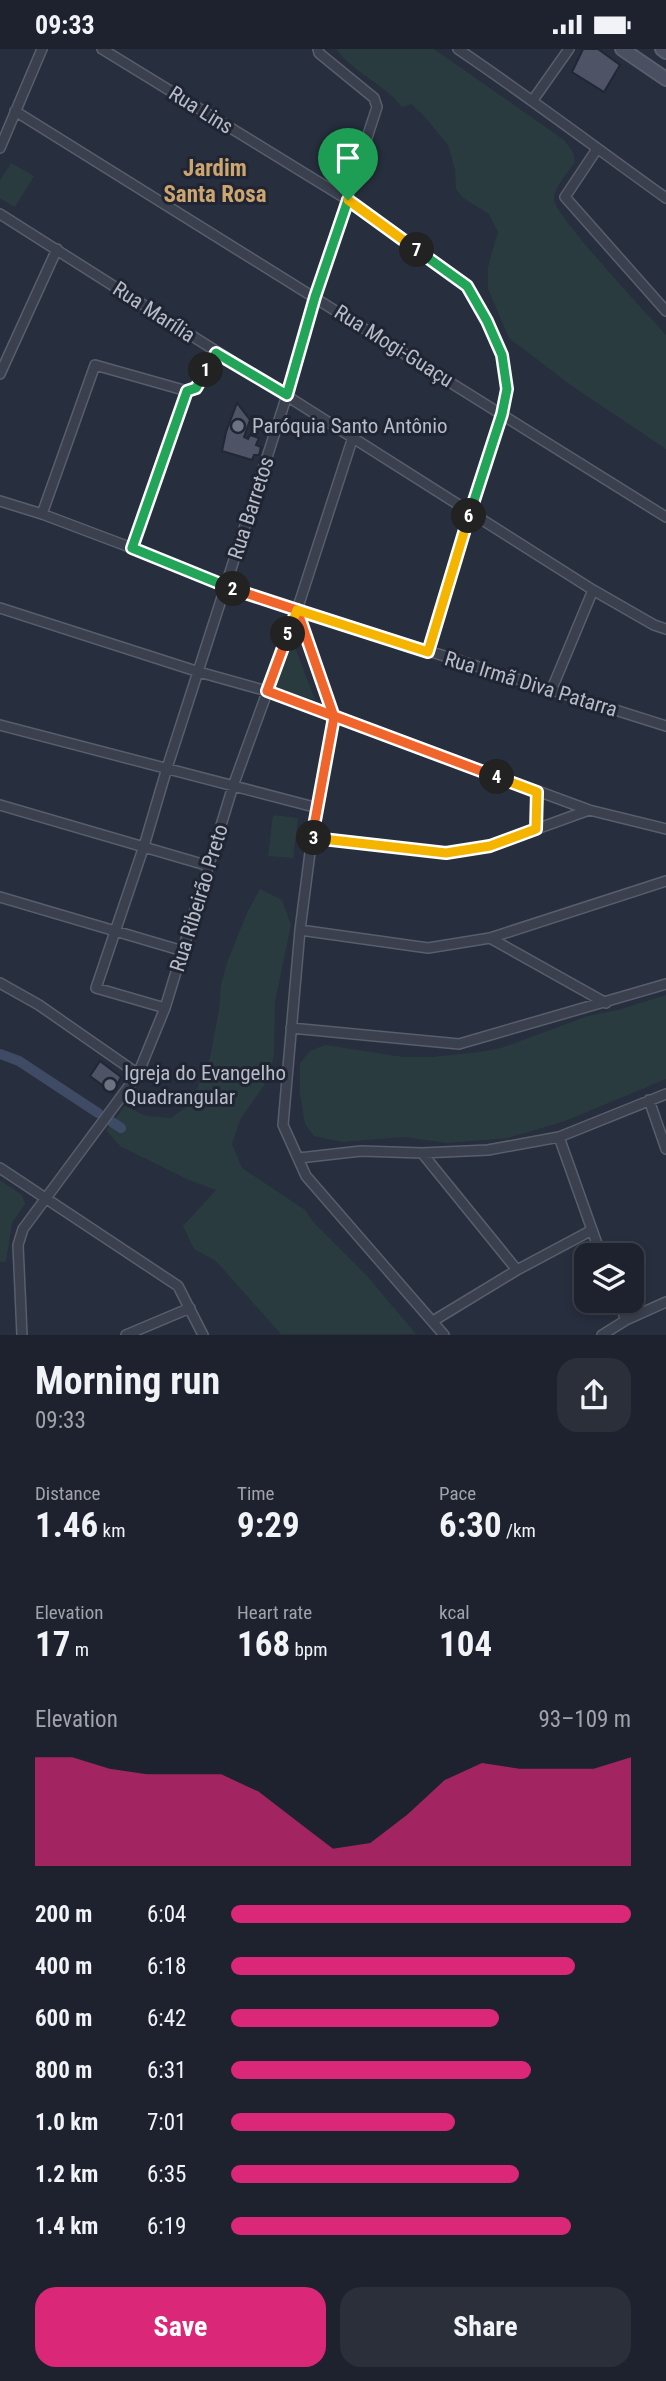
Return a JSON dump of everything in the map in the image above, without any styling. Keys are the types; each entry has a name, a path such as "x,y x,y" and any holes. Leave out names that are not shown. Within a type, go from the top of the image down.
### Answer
{"street":[{"path":"0,148 42,49"},
{"name":"Rua Lins","path":"102,49 348,200 467,286 487,321 502,355 507,389 502,414 428,652"},
{"name":"Rua Barretos","path":"166,1008 96,988 144,846 377,107 374,98 319,54 318,49"},
{"path":"458,49 533,100 666,198"},
{"path":"533,100 569,49"},
{"path":"622,49 666,79"},
{"name":"Rua Mogi-Guaçu","path":"15,111 666,517"},
{"path":"597,149 565,197 666,311"},
{"name":"Rua Marília","path":"0,214 593,590 654,625 666,629"},
{"path":"0,374 57,249"},
{"path":"42,514 94,365 187,391 132,548"},
{"name":"Rua Ribeirão Preto","path":"22,1335 18,1245 23,1229 138,1074 166,1008 233,786 297,610 353,437"},
{"name":"Rua Irmã Diva Patarra","path":"0,501 132,548 226,587 666,726"},
{"path":"551,691 593,590"},
{"path":"0,608 267,691 589,810 666,829"},
{"path":"297,610 334,717 312,837 299,930 283,1125 306,1176 444,1335"},
{"path":"0,725 318,808"},
{"path":"536,829 537,792"},
{"path":"0,805 209,866"},
{"path":"312,837 446,853 490,846 589,810"},
{"path":"299,930 428,948 490,938 666,881"},
{"path":"0,897 183,951"},
{"path":"490,938 606,1003"},
{"path":"0,983 39,1005 138,1074"},
{"path":"291,1028 459,1044 666,984"},
{"path":"299,1158 361,1151 422,1153 488,1150 559,1137 666,1094"},
{"path":"649,1101 666,1149"},
{"path":"559,1137 597,1243"},
{"path":"422,1153 517,1270"},
{"path":"0,1168 178,1286 203,1335"},
{"path":"433,1321 517,1270 592,1230"},
{"path":"602,1335 626,1320 666,1302"},
{"path":"126,1335 190,1308"},
{"path":"623,1313 626,1320"}],"lane":[{"path":"187,391 196,388 216,353"}],"shaded area":[{"path":"336,49 434,49 564,140 573,152 575,162 556,189 554,199 558,208 585,244 666,335 666,449 572,386 509,338 488,289 488,267 498,232 489,214 463,198 456,189 455,169 448,145 411,104 402,107 386,91 351,65"},
{"path":"11,163 34,176 15,207 0,198 0,180"},
{"path":"291,637 315,700 275,688"},
{"path":"273,815 298,818 293,858 268,856"},
{"path":"260,889 282,900 291,925 275,1001 274,1054 269,1078 240,1120 232,1144 242,1168 305,1210 313,1222 367,1276 416,1334 281,1334 216,1261 194,1249 183,1226 216,1190 189,1180 120,1146 106,1130 125,1106 146,1116 171,1118 191,1103 210,1058 221,985 228,960"},
{"path":"666,995 666,1079 565,1121 508,1138 447,1143 404,1137 343,1142 314,1136 305,1124 300,1094 300,1063 310,1051 325,1045 403,1057 480,1052 501,1048 588,1016"},
{"path":"0,1180 22,1195 25,1204 12,1223 6,1262 0,1262"}],"building":[{"path":"583,49 598,49 620,65 604,92 572,72"},
{"name":"Paróquia Santo Antônio","path":"237,403 250,420 244,437 248,439 250,435 259,438 256,445 261,447 259,455 254,455 252,460 222,451"},
{"name":"Igreja do Evangelho Quadrangular","path":"100,1061 121,1077 113,1093 90,1076"}],"waterway":[{"path":"0,1054 19,1061 98,1113"},
{"path":"112,1122 121,1128"}],"place":[{"name":"Paróquia Santo Antônio","path":"238,426"},
{"name":"Igreja do Evangelho Quadrangular","path":"110,1085"}],"district":[{"name":"Jardim Santa Rosa","path":"215,181"}],"route":[{"path":"348,200 315,297 287,395 216,353 196,388 187,391 132,548 226,587 297,610 334,717 312,837 446,853 490,846 536,829 537,792 334,717 267,691 297,610 428,652 502,414 507,389 502,355 467,286 348,200"}]}
